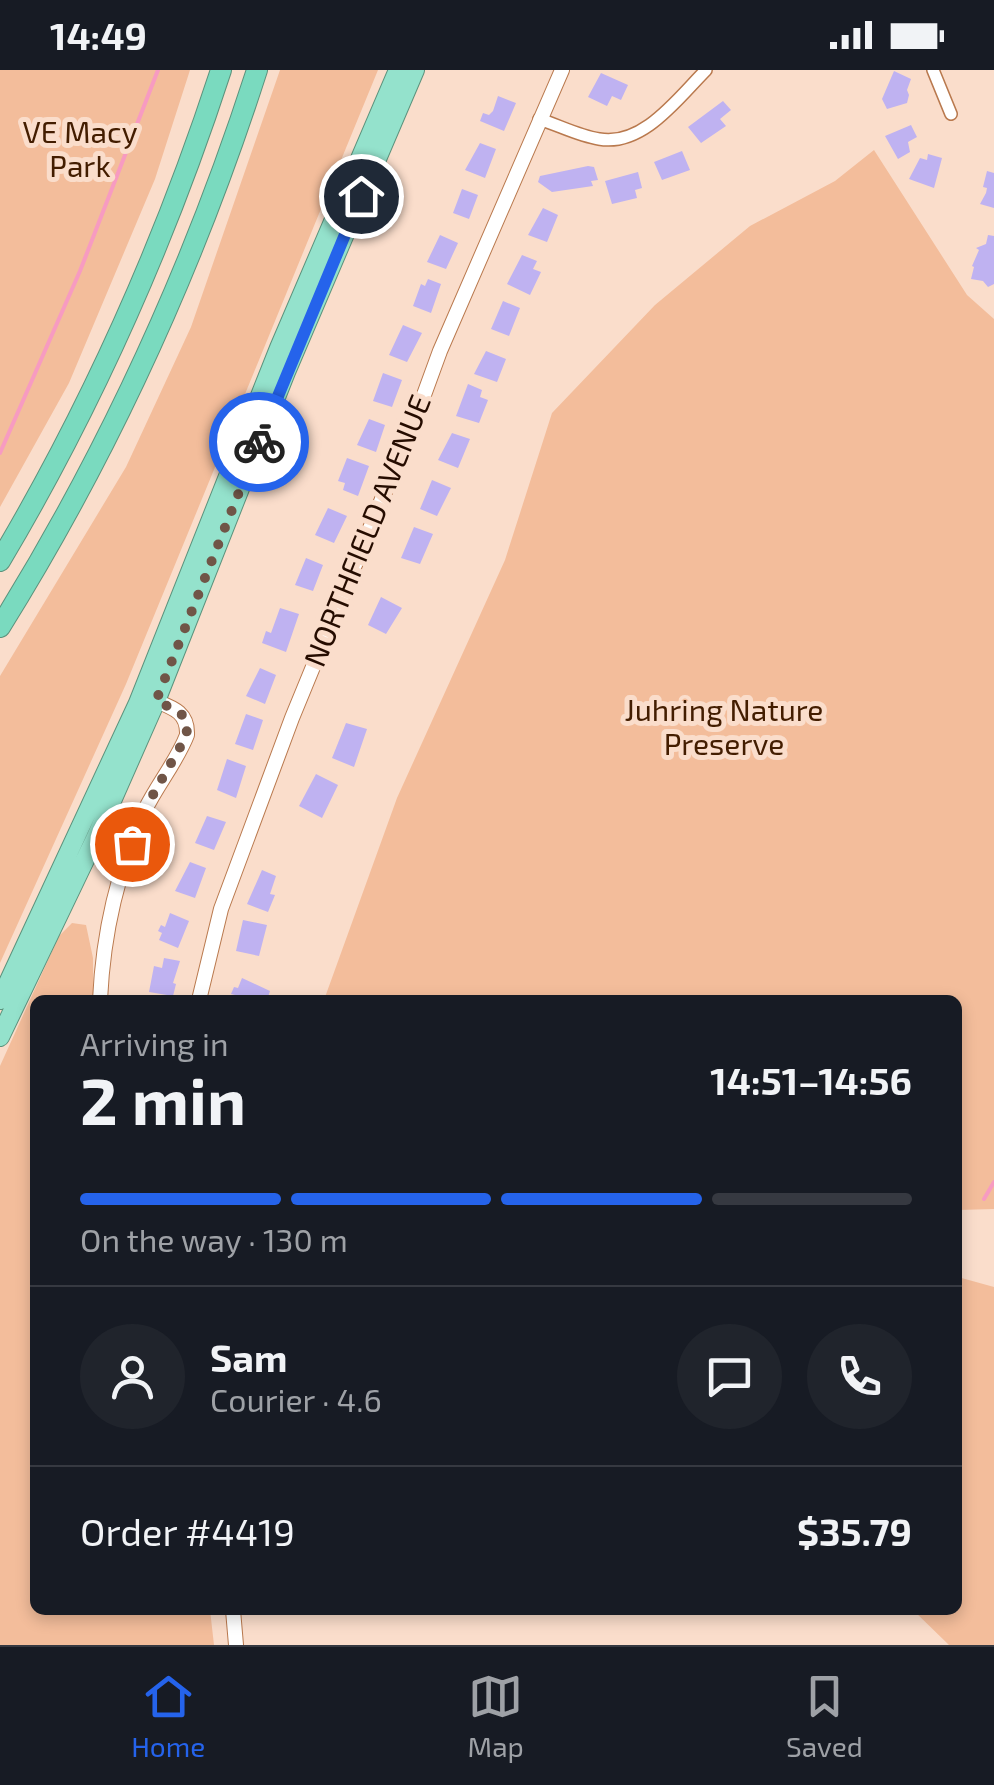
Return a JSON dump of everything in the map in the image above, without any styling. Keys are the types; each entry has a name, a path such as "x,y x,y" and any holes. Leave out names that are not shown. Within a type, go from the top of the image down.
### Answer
{"highway":[{"path":"0,562 74,427 135,300 178,194 221,70"},
{"path":"0,627 84,483 148,354 204,221 257,70"},
{"path":"0,1000 126,732 278,348 398,70"},
{"path":"0,1037 156,701 286,372 416,70"}],"street":[{"name":"NORTHFIELD AVENUE","path":"200,995 220,909 292,718 440,351 562,70"},
{"path":"539,119 600,140 625,139 653,122 706,70"},
{"path":"933,70 951,114"},
{"path":"100,995 102,962 127,857 150,800 187,735 186,721 180,712 156,701"},
{"path":"234,1615 236,1645"}],"green space":[{"name":"VE Macy Park","path":"0,70 190,70 155,179 69,383 0,507"},
{"path":"280,70 378,70 126,684 0,963 0,676 126,467 191,327"},
{"name":"Juhring Nature Preserve","path":"874,150 967,295 994,319 994,1209 962,1210 962,995 326,995 397,798 505,560 552,413 655,305 750,226 835,181"},
{"path":"72,923 86,925 93,958 93,995 32,995 59,936"},
{"path":"30,1000 30,1615 211,1615 214,1645 0,1645 0,1066"},
{"path":"962,1278 994,1287 994,1645 949,1645 918,1615 962,1615"}],"building":[{"path":"894,71 911,79 909,95 907,103 887,109 882,99"},
{"path":"601,73 628,85 621,100 612,96 607,106 588,97"},
{"path":"498,96 516,103 504,131 480,121 483,113 489,115 493,111"},
{"path":"723,101 731,110 720,119 726,126 701,143 688,127"},
{"path":"911,125 917,137 908,142 910,152 898,159 885,136"},
{"path":"480,143 496,149 485,178 465,170"},
{"path":"682,151 690,170 662,180 654,162"},
{"path":"928,154 942,158 934,188 909,179 920,158 927,160"},
{"path":"594,167 598,180 591,181 593,186 552,192 538,182 540,176"},
{"path":"987,171 994,173 994,208 980,204 986,193 987,188 983,187"},
{"path":"638,172 642,188 635,190 637,198 612,204 605,181"},
{"path":"462,189 478,195 469,219 453,213"},
{"path":"543,208 558,215 547,242 528,235"},
{"path":"440,235 458,243 446,269 427,262"},
{"path":"988,235 994,236 994,284 988,287 983,281 971,279 979,250 976,248 986,244"},
{"path":"522,255 537,261 533,269 541,272 530,295 507,284"},
{"path":"428,279 441,284 431,313 413,306 421,284 425,286"},
{"path":"503,301 520,308 509,336 491,329"},
{"path":"403,325 422,333 407,362 389,355"},
{"path":"486,351 506,359 497,382 474,374"},
{"path":"383,373 402,380 392,407 373,401"},
{"path":"468,384 482,390 480,397 488,400 479,423 456,416"},
{"path":"369,419 385,425 376,452 357,445"},
{"path":"452,433 470,439 458,468 438,460"},
{"path":"347,458 369,466 358,496 343,490 345,483 338,481"},
{"path":"432,480 451,488 437,516 420,509"},
{"path":"328,508 347,516 334,543 315,535"},
{"path":"414,527 433,534 420,564 401,558"},
{"path":"306,558 323,565 313,591 295,585"},
{"path":"381,597 402,608 386,634 368,625"},
{"path":"280,608 299,614 286,652 262,643 266,631 271,633"},
{"path":"260,668 276,675 265,704 246,696"},
{"path":"246,714 263,720 253,750 235,744"},
{"path":"346,723 367,729 354,767 332,758"},
{"path":"227,759 246,766 236,798 217,790"},
{"path":"316,774 338,785 322,818 299,806"},
{"path":"207,816 226,822 214,850 195,843"},
{"path":"190,862 206,868 195,898 175,891"},
{"path":"262,870 276,876 270,894 275,895 268,912 247,904"},
{"path":"170,913 189,921 178,948 159,940 162,933 158,931 161,925 165,927"},
{"path":"243,920 267,925 259,956 236,951"},
{"path":"164,958 180,961 173,995 149,992 154,966 162,968"},
{"path":"242,978 270,991 269,995 231,994 234,987 238,988"}],"waterway":[{"path":"0,453 80,271 158,70"},
{"path":"984,1199 994,1182"}],"way so far":[{"path":"132,844 150,800 186,739 187,726 180,712 156,701 259,442"}],"route":[{"path":"259,442 361,196"}]}
